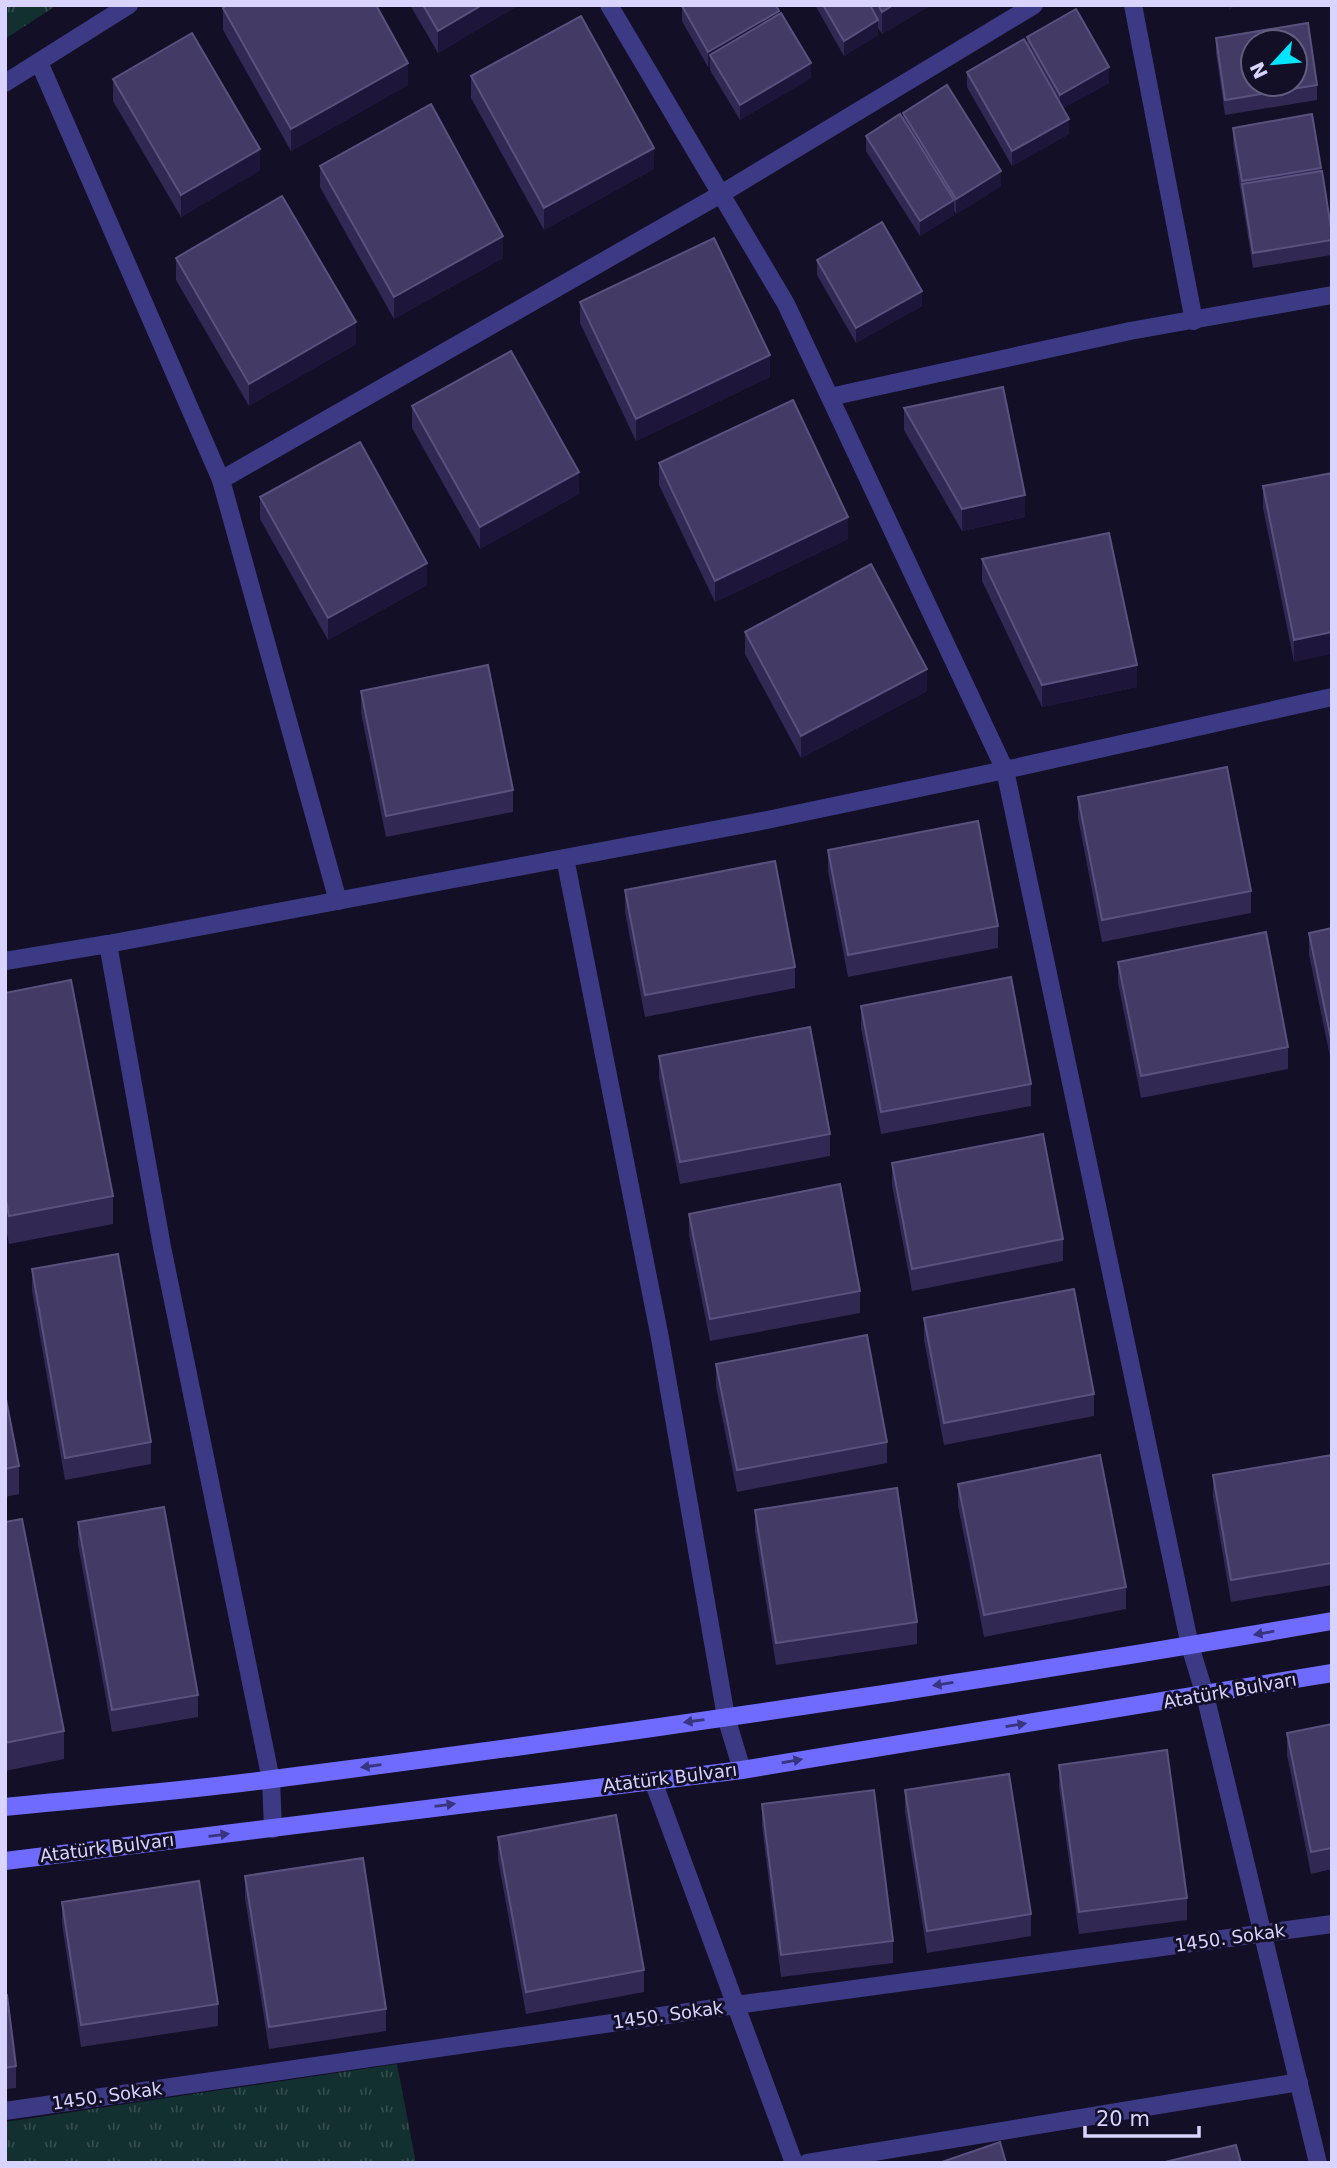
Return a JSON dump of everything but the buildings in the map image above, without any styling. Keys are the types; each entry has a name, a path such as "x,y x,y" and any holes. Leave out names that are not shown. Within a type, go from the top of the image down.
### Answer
{"main road":[{"path":"5,1807 271,1780 726,1717 1189,1646 1332,1621"},
{"name":"Atatürk Bulvarı","path":"5,1861 742,1770 1332,1674"}],"street":[{"path":"5,83 130,5"},
{"path":"610,5 786,304 1005,770 1189,1646 1205,1695 1318,2163"},
{"path":"221,480 720,194 1034,5"},
{"path":"1133,5 1194,321"},
{"path":"39,62 221,480 338,901"},
{"path":"830,397 1130,331 1332,295"},
{"path":"5,961 767,820 1332,697"},
{"path":"565,858 660,1338 726,1717 742,1770"},
{"path":"108,944 162,1247 271,1780 272,1829"},
{"path":"653,1781 794,2163"},
{"name":"1450. Sokak","path":"5,2110 736,2005 1332,1924"},
{"path":"807,2163 1299,2082"}],"green space":[{"path":"5,5 57,5 5,39"},
{"path":"397,2064 416,2163 5,2163 5,2122"}]}
